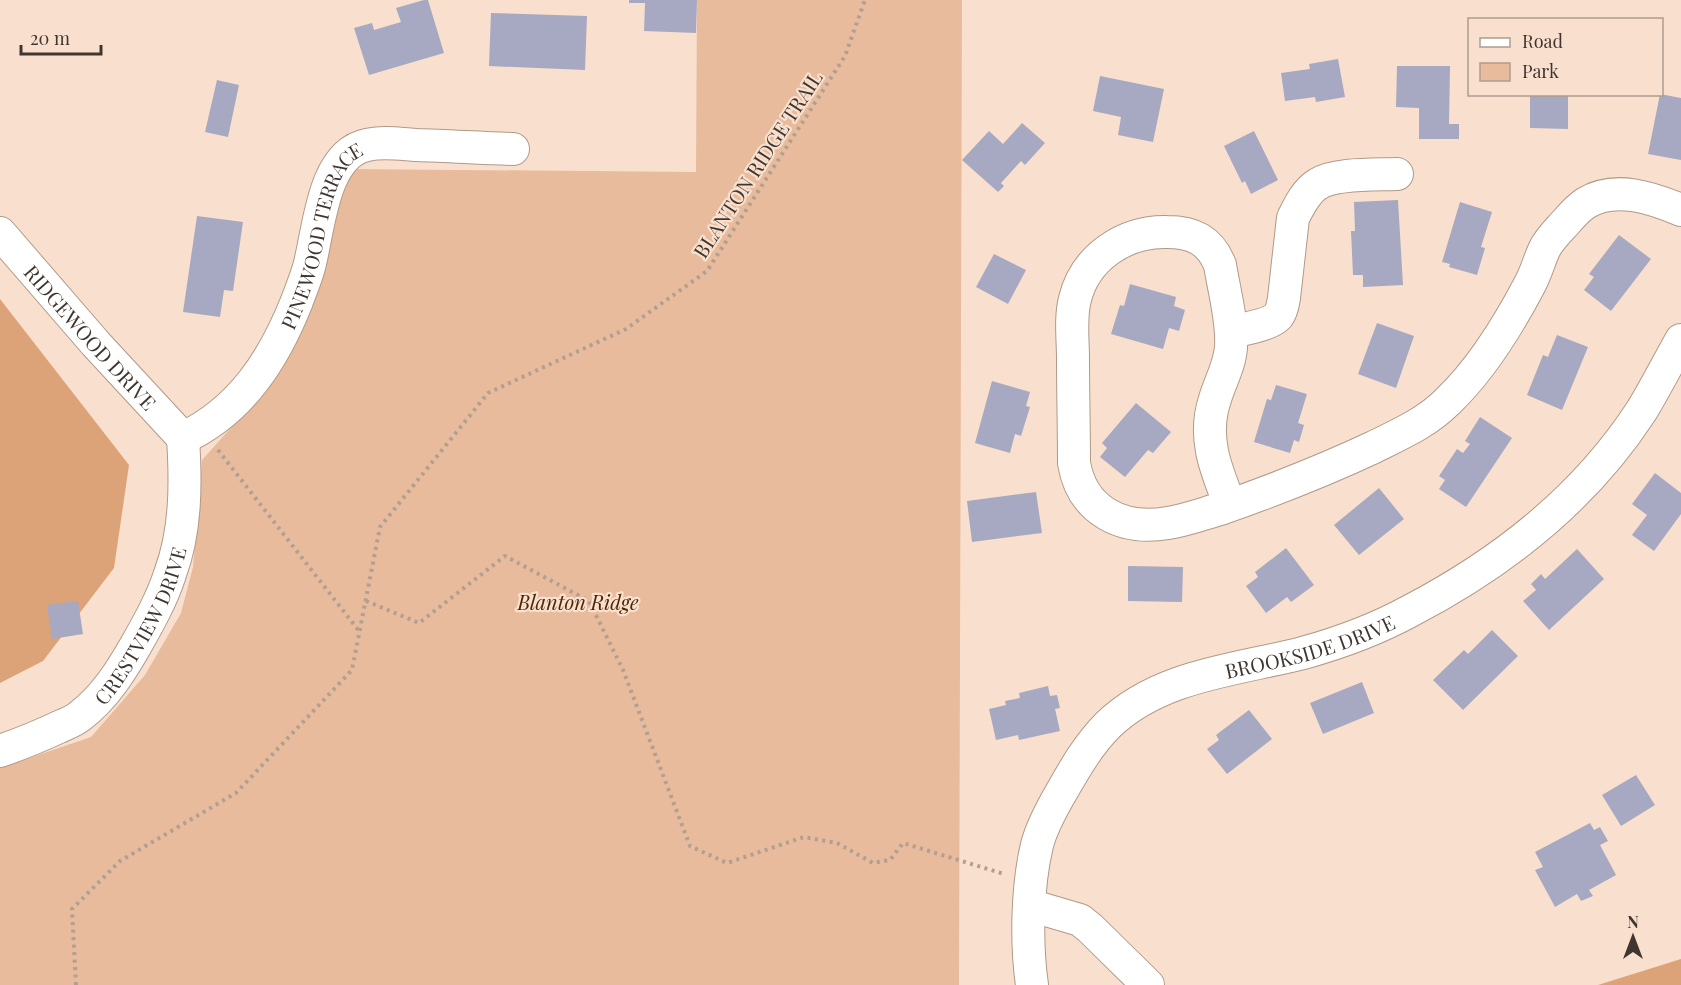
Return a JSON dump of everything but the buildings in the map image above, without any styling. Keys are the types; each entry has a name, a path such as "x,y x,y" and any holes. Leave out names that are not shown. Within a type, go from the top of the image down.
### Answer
{"street":[{"name":"PINEWOOD TERRACE","path":"193,434 224,413 252,384 275,347 296,303 309,267 330,180 340,163 351,152 366,145 388,144 513,149"},
{"path":"1231,332 1268,323 1278,316 1284,298 1293,218 1298,206 1310,191 1318,184 1337,177 1397,174"},
{"path":"1230,505 1211,455 1209,427 1231,349 1231,332 1220,265 1216,256 1208,244 1185,234 1155,232 1129,238 1111,247 1084,275 1074,300 1072,315 1074,463 1079,484 1097,509 1127,522 1166,524 1230,505 1313,474 1412,428 1447,403 1466,382 1504,331 1552,237 1587,202 1596,198 1627,194 1655,199 1681,210"},
{"name":"RIDGEWOOD DRIVE","path":"0,233 96,344 193,434"},
{"name":"BROOKSIDE DRIVE","path":"1032,985 1028,957 1033,868 1038,844 1053,806 1093,741 1108,725 1148,696 1171,686 1204,675 1304,652 1352,636 1409,612 1474,575 1542,524 1607,457 1641,411 1681,339"},
{"name":"CRESTVIEW DRIVE","path":"0,751 79,718 105,693 122,669 152,617 170,574 179,544 185,475 193,434"},
{"path":"1031,894 1080,920 1148,985"}],"path":[{"name":"BLANTON RIDGE TRAIL","path":"76,985 72,909 120,861 236,793 352,670 380,527 488,393 626,329 707,271 845,56 865,0"},
{"path":"193,434 360,632"},
{"path":"366,602 419,623 505,556 589,602 623,669 690,846 728,863 804,837 837,843 873,863 890,860 903,843 1031,894"}],"green space":[{"name":"Blanton Ridge","path":"697,0 962,0 959,985 0,985 0,768 91,737 145,675 181,613 193,567 202,460 246,411 334,193 349,169 696,172"}],"shaded area":[{"path":"0,299 129,465 114,568 43,661 0,683"},
{"path":"1681,959 1681,985 1598,985"}]}
